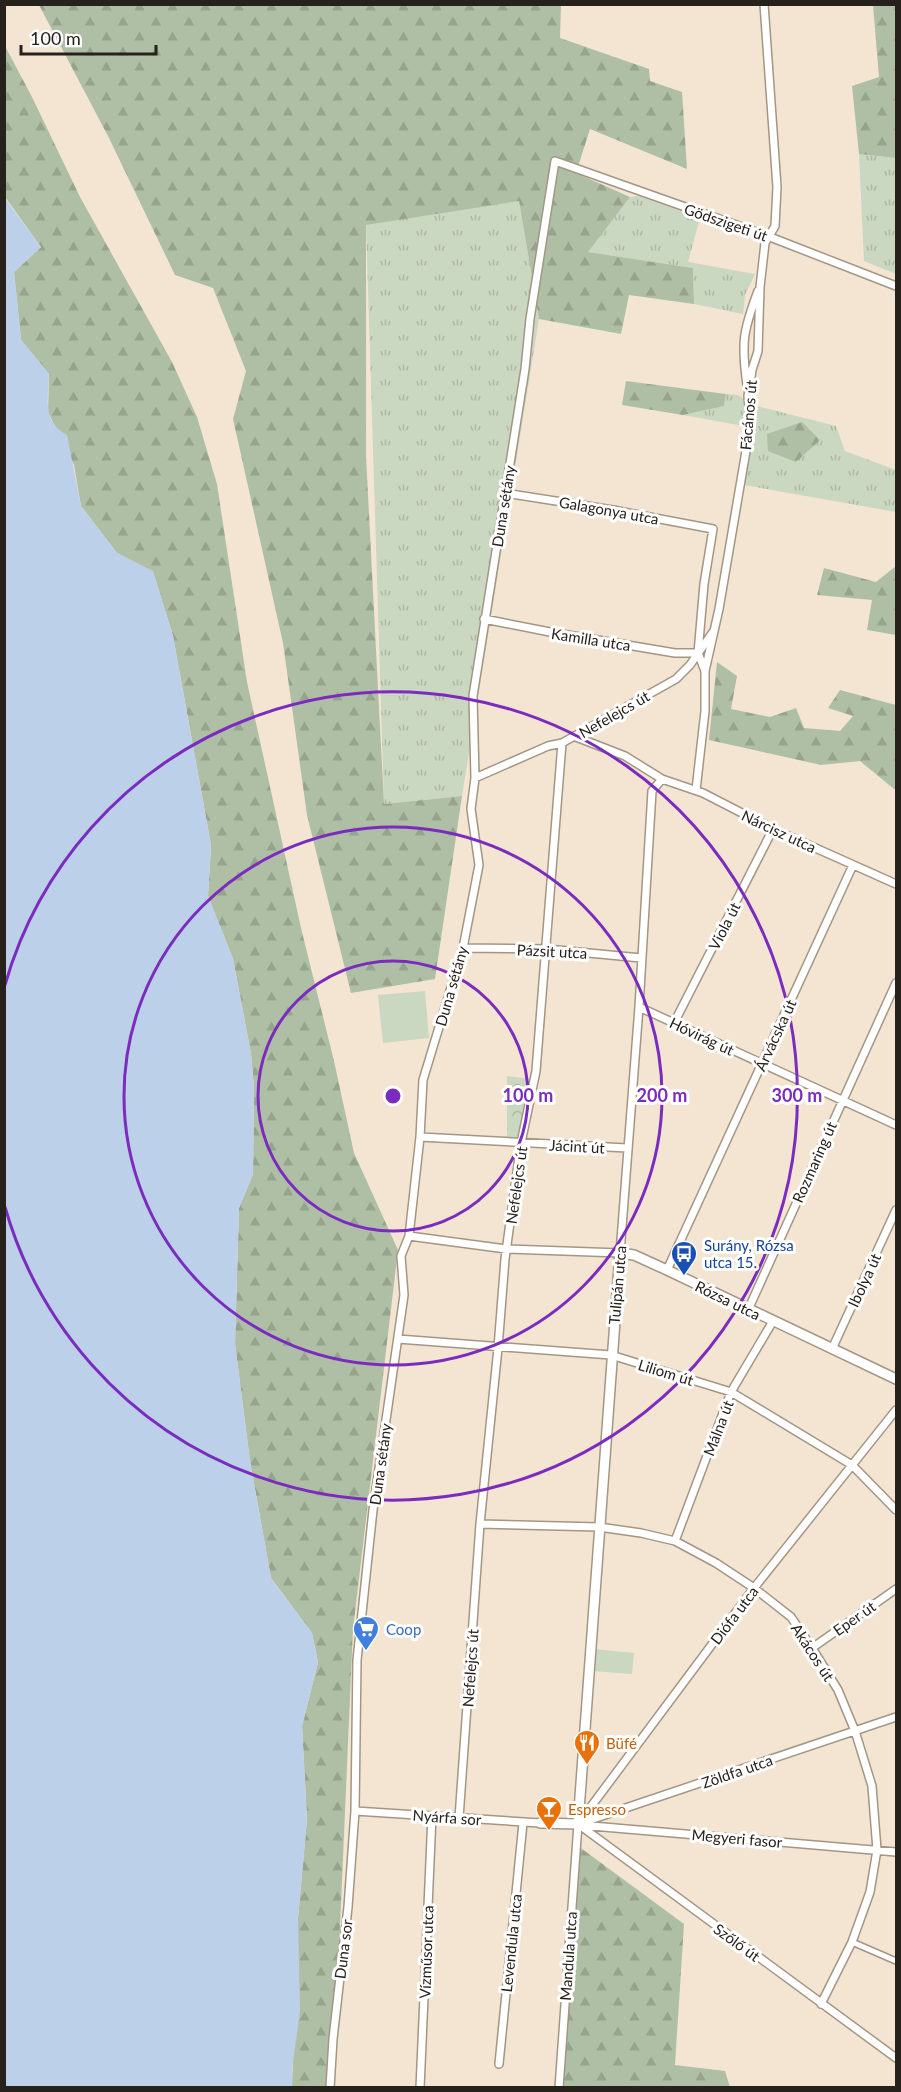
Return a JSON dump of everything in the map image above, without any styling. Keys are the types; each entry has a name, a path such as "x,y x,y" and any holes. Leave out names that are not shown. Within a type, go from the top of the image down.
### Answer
{"street":[{"name":"Fácános út","path":"696,790 705,711 705,671 719,609 747,445 750,418 748,396 758,351 760,287 765,243 775,226 777,186 764,4"},
{"name":"Gödszigeti út","path":"555,162 770,237 897,286"},
{"name":"Duna sétány","path":"355,1811 357,1660 373,1510 404,1295 401,1256 409,1236 420,1137 423,1080 463,948 479,865 471,809 475,778 473,696 555,162"},
{"path":"748,396 743,336 760,287"},
{"name":"Galagonya utca","path":"505,493 614,510 713,529 704,584 698,652"},
{"name":"Kamilla utca","path":"484,619 675,653 698,652"},
{"name":"Nefelejcs út","path":"459,1818 480,1524 506,1249 521,1143 536,1071 562,743 676,679 690,665 713,632"},
{"path":"698,652 705,671"},
{"name":"Nárcisz utca","path":"576,737 625,756 662,779 696,790 773,829 897,884"},
{"path":"475,778 548,746 562,743"},
{"name":"Tulipán utca","path":"578,1824 611,1355 639,1007 652,791 662,779"},
{"name":"Viola út","path":"674,1023 773,829"},
{"name":"Árvácska út","path":"667,1270 853,865"},
{"name":"Pázsit utca","path":"463,948 547,949 641,958"},
{"name":"Rozmaring út","path":"748,1310 897,983"},
{"name":"Hóvirág út","path":"639,1007 897,1125"},
{"name":"Jácint út","path":"420,1137 627,1148"},
{"name":"Ibolya út","path":"832,1349 897,1210"},
{"name":"Rózsa utca","path":"409,1236 506,1249 634,1255 773,1322 897,1378"},
{"name":"Málna út","path":"675,1541 731,1392 773,1322"},
{"name":"Liliom út","path":"398,1339 611,1355 731,1392 852,1465 897,1510"},
{"name":"Diófa utca","path":"578,1824 754,1588 897,1410"},
{"name":"Akácos út","path":"480,1524 599,1527 675,1541 716,1563 754,1588 791,1617 838,1690 855,1731 872,1786 877,1850 870,1892 852,1942 821,2004"},
{"name":"Eper út","path":"813,1648 897,1589"},
{"name":"Zöldfa utca","path":"578,1824 897,1717"},
{"name":"Nyárfa sor","path":"355,1811 540,1823"},
{"name":"Duna sor","path":"330,2088 355,1811"},
{"name":"Vízműsor utca","path":"420,2088 432,1816"},
{"name":"Levendula utca","path":"499,2064 523,1823"},
{"path":"540,1823 578,1824"},
{"name":"Megyeri fasor","path":"578,1824 897,1852"},
{"name":"Szőlő út","path":"578,1824 897,2058"},
{"name":"Mandula utca","path":"559,2088 578,1824"},
{"path":"852,1942 897,1961"}],"green space":[{"path":"39,5 561,5 560,38 649,69 650,81 682,92 687,169 590,129 576,173 630,197 588,252 693,268 694,304 629,295 621,334 539,319 519,201 366,225 366,456 384,804 462,796 435,979 351,993 307,815 283,643 233,419 246,371 213,288 175,275 109,138"},
{"path":"873,5 896,5 896,158 859,154 852,86 879,77"},
{"path":"4,44 80,197 172,362 197,417 217,484 247,682 301,928 354,1153 398,1250 353,1629 333,2087 292,2087 298,1918 307,1819 302,1726 318,1662 312,1633 271,1578 250,1461 235,1344 239,1208 253,1174 254,1088 251,1054 233,959 208,896 211,845 173,636 153,572 117,553 81,506 74,465 48,412 49,374 21,340 14,272 41,247 5,197"},
{"path":"859,154 896,158 896,274 864,261"},
{"path":"639,196 700,218 688,262 755,274 745,295 743,314 694,304 693,268 587,252 630,197"},
{"path":"519,201 539,319 462,796 384,804 366,224"},
{"path":"626,381 726,394 724,406 683,415 622,405"},
{"path":"726,394 738,395 753,405 836,426 845,451 896,470 896,512 744,485 755,428 683,415 724,406"},
{"path":"802,422 820,440 796,462 768,451 767,434"},
{"path":"896,566 896,635 867,630 872,600 817,595 824,568 876,582"},
{"path":"717,662 737,676 731,709 770,717 796,708 804,728 840,731 853,716 828,708 840,690 896,705 896,789 860,761 821,765 709,740"},
{"path":"425,991 429,1038 383,1043 378,995"},
{"path":"507,1076 531,1079 520,1141 507,1140"},
{"path":"594,1649 634,1653 632,1674 592,1671"},
{"path":"574,1843 684,1924 675,2065 725,2071 730,2087 563,2088"}],"water":[{"path":"4,197 41,247 14,272 21,340 49,374 48,409 54,424 67,435 81,506 117,553 153,571 173,636 211,845 208,896 233,959 251,1054 254,1088 253,1174 239,1208 235,1344 250,1461 271,1578 312,1633 318,1662 302,1726 307,1819 298,1918 300,2012 292,2069 292,2087 5,2087"}],"place":[{"name":"Surány, Rózsa utca 15.","path":"684,1277"},
{"name":"Coop","path":"366,1652"},
{"name":"Büfé","path":"587,1766"},
{"name":"Espresso","path":"549,1832"}]}
